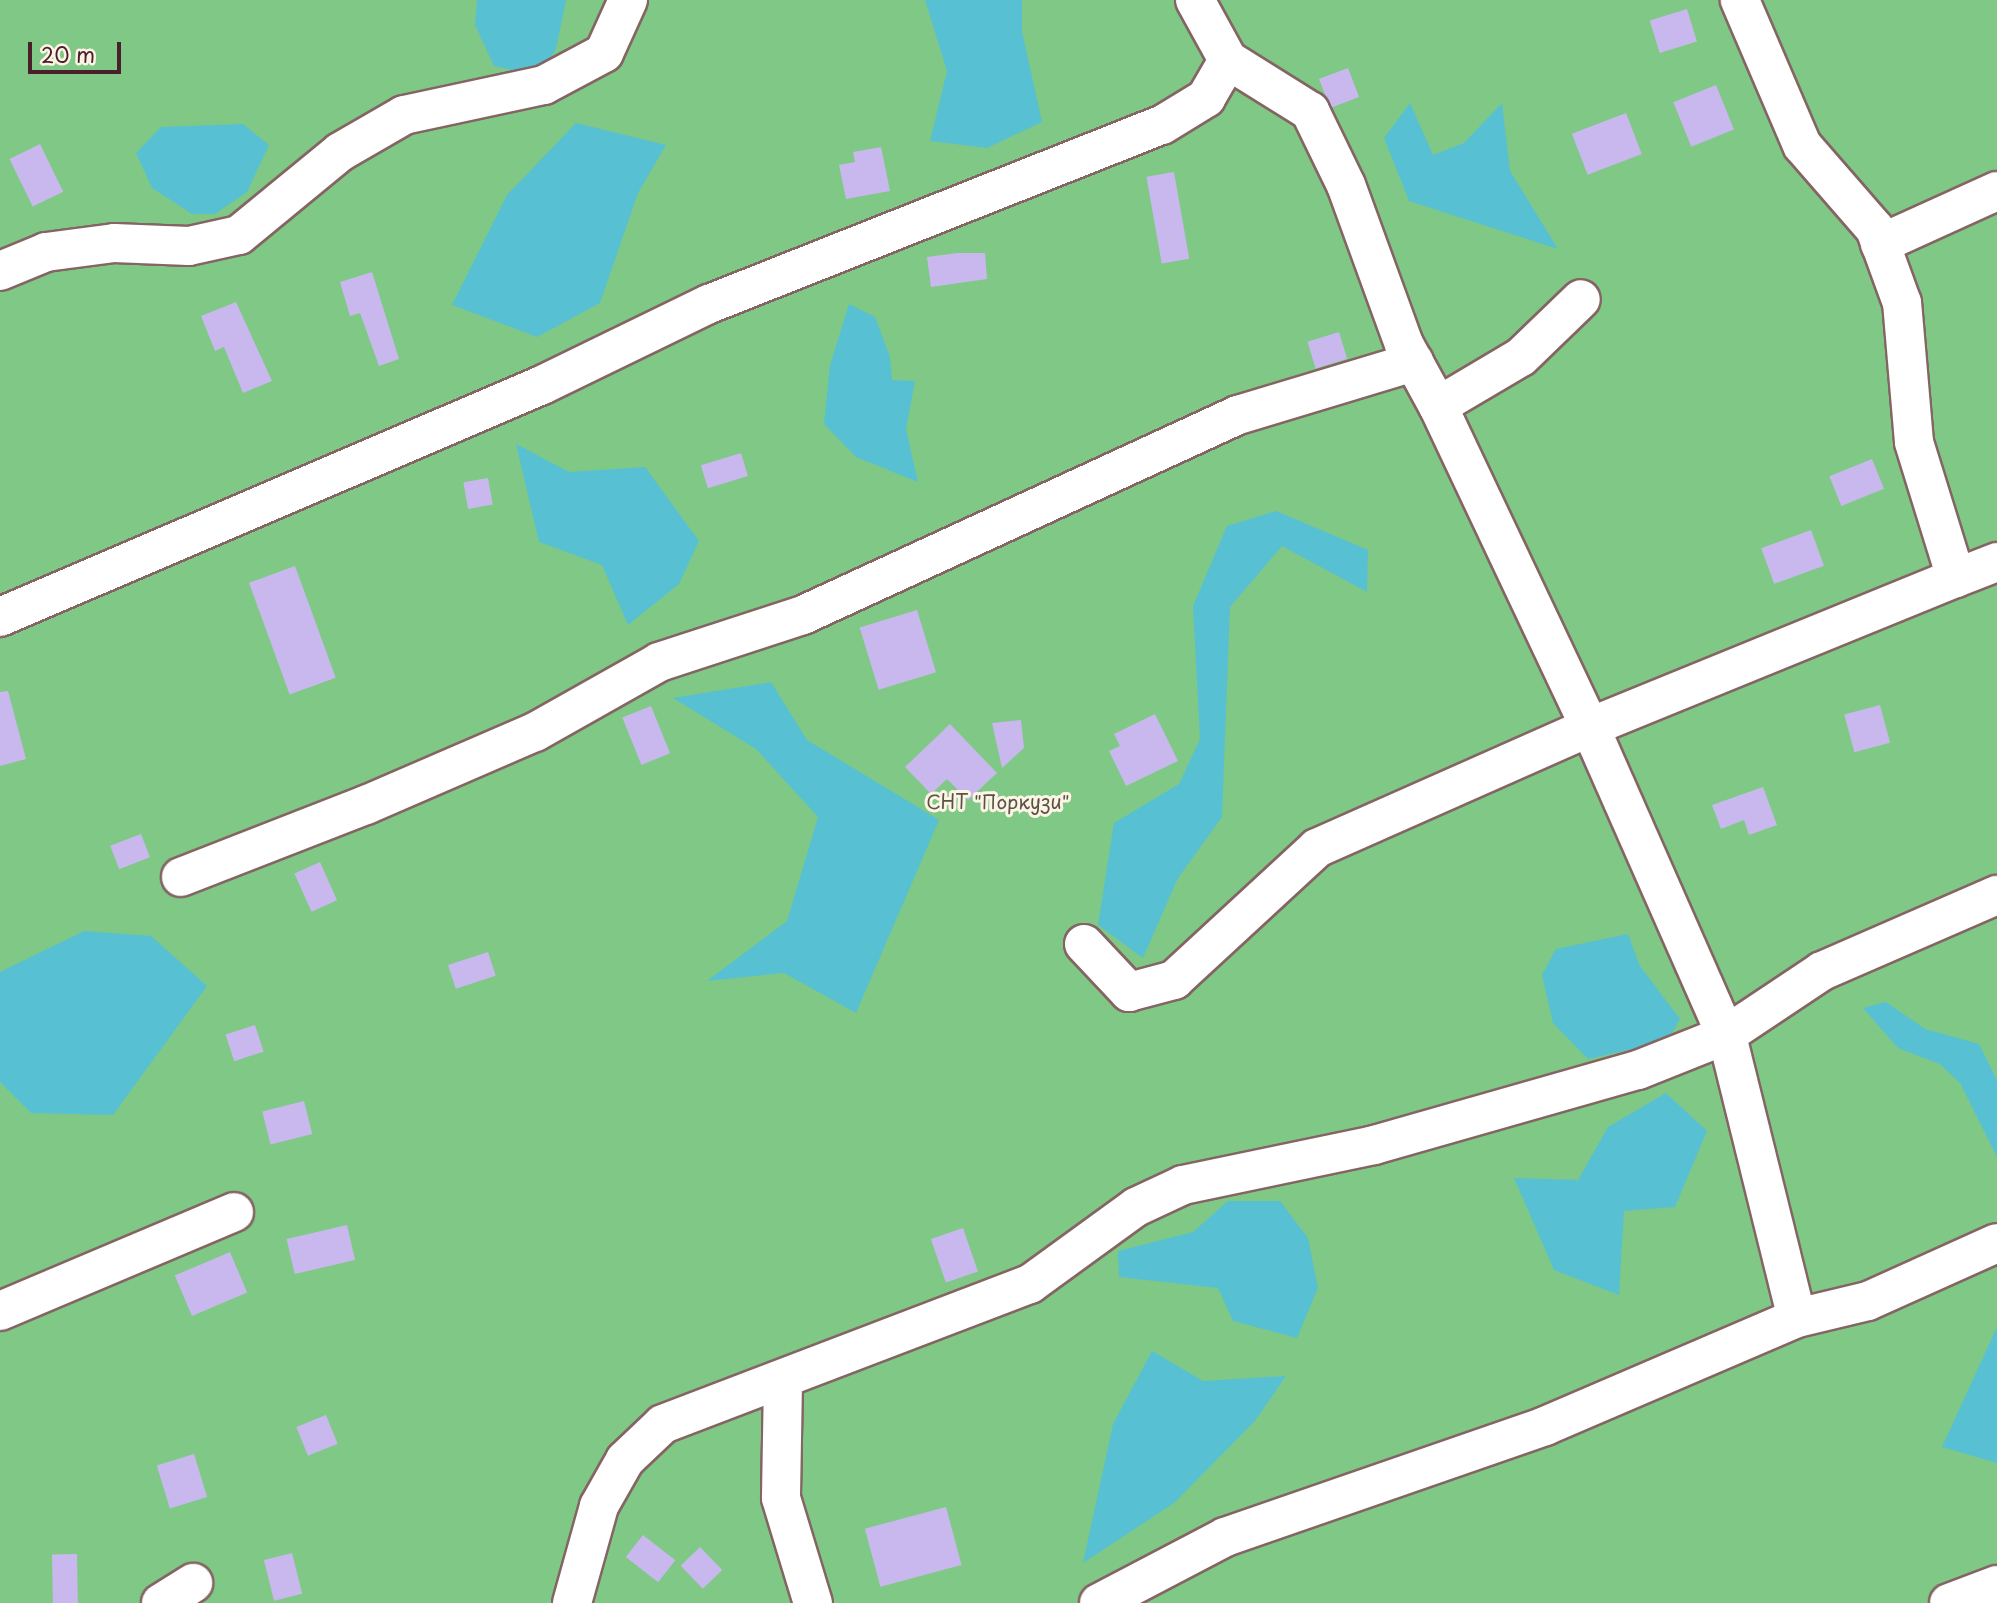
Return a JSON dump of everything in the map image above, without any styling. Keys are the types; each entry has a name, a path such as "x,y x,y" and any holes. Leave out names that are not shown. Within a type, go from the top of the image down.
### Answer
{"street":[{"path":"0,271 46,252 114,243 189,246 239,235 340,152 404,115 544,85 604,53 628,0"},
{"path":"1195,0 1228,60 1310,111 1346,185 1414,362 1438,406 1590,727 1726,1035 1797,1318"},
{"path":"1740,0 1802,145 1875,229 1902,303 1914,442 1956,579"},
{"path":"0,617 542,385 709,304 1162,125 1206,98 1228,60"},
{"path":"1880,244 1997,191"},
{"path":"1438,406 1521,357 1581,299"},
{"path":"181,877 366,805 535,732 659,662 803,615 1238,415 1414,362"},
{"path":"1084,943 1129,992 1174,980 1317,848 1590,727 1997,562"},
{"path":"572,1603 599,1506 625,1460 663,1424 783,1381 1030,1284 1136,1207 1183,1185 1400,1138 1638,1070 1726,1035 1822,971 1997,895"},
{"path":"0,1311 234,1212"},
{"path":"1099,1603 1225,1537 1545,1426 1797,1318 1868,1301 1997,1243"},
{"path":"783,1381 781,1498 813,1603"},
{"path":"161,1603 193,1583"},
{"path":"1949,1603 1997,1585"}],"green space":[{"name":"СНТ \"Поркузи\"","path":"0,0 1997,0 1997,1603 0,1603"}],"water":[{"path":"477,0 566,0 556,49 539,76 494,66 475,25"},
{"path":"925,0 1022,0 1022,31 1042,122 987,148 930,141 947,71"},
{"path":"1410,103 1433,155 1464,143 1502,103 1510,171 1558,249 1409,201 1384,138"},
{"path":"576,123 666,145 638,193 600,303 537,337 452,305 507,195"},
{"path":"243,124 269,145 247,192 215,214 192,214 152,188 136,153 161,127"},
{"path":"849,304 875,317 890,357 892,380 915,381 906,429 918,482 856,457 824,424 830,365"},
{"path":"516,444 569,472 645,467 699,541 679,584 628,625 602,565 539,542"},
{"path":"1276,511 1368,550 1367,592 1282,546 1230,607 1222,817 1178,878 1143,958 1098,925 1114,823 1179,784 1200,739 1193,606 1227,526"},
{"path":"771,682 807,740 939,820 856,1013 784,973 707,981 787,921 818,817 756,749 673,698"},
{"path":"84,931 151,936 207,986 113,1115 31,1113 0,1082 0,972"},
{"path":"1628,934 1640,966 1680,1019 1672,1033 1637,1048 1588,1059 1553,1023 1542,975 1556,949"},
{"path":"1886,1002 1925,1029 1979,1044 1997,1080 1997,1157 1960,1083 1940,1064 1898,1048 1863,1008"},
{"path":"1666,1093 1707,1131 1675,1207 1624,1211 1619,1295 1554,1270 1514,1178 1578,1180 1608,1127"},
{"path":"1228,1201 1280,1201 1308,1238 1318,1288 1297,1338 1233,1321 1218,1288 1119,1277 1118,1251 1193,1232"},
{"path":"1997,1327 1997,1463 1942,1447"},
{"path":"1152,1351 1203,1381 1286,1376 1255,1421 1174,1503 1083,1563 1113,1424"}],"building":[{"path":"1687,9 1697,42 1660,53 1650,20"},
{"path":"1348,68 1359,97 1330,108 1319,79"},
{"path":"1716,85 1734,130 1691,147 1673,102"},
{"path":"1626,113 1642,154 1588,175 1572,134"},
{"path":"40,144 63,192 33,207 9,159"},
{"path":"881,147 890,191 846,199 839,165 855,162 853,152"},
{"path":"1174,172 1189,259 1162,264 1146,177"},
{"path":"985,253 987,279 931,287 927,257"},
{"path":"372,272 399,359 379,366 360,313 350,316 340,282"},
{"path":"236,302 272,381 243,393 224,347 215,351 201,316"},
{"path":"1339,332 1347,359 1316,368 1307,342"},
{"path":"741,453 748,476 708,488 701,465"},
{"path":"1872,459 1884,489 1841,506 1829,476"},
{"path":"488,478 493,505 468,509 463,482"},
{"path":"1811,530 1824,566 1774,584 1761,548"},
{"path":"295,566 336,678 290,695 249,583"},
{"path":"917,610 936,672 879,690 860,628"},
{"path":"8,691 26,759 0,766 0,692"},
{"path":"1880,705 1890,743 1854,752 1844,715"},
{"path":"651,706 670,753 641,765 622,718"},
{"path":"1155,714 1178,761 1126,786 1109,751 1120,746 1114,734"},
{"path":"1021,720 1024,748 1002,768 992,723"},
{"path":"950,724 997,773 968,800 947,779 931,794 905,767"},
{"path":"1763,787 1777,825 1749,835 1744,820 1721,829 1712,805"},
{"path":"141,834 150,857 119,869 110,846"},
{"path":"320,862 337,900 312,912 294,873"},
{"path":"488,952 496,976 456,989 448,965"},
{"path":"255,1025 264,1052 234,1061 226,1035"},
{"path":"304,1101 312,1134 271,1144 262,1111"},
{"path":"347,1225 355,1260 295,1274 287,1239"},
{"path":"963,1228 978,1271 946,1283 931,1239"},
{"path":"230,1252 247,1293 192,1316 175,1275"},
{"path":"326,1415 338,1444 308,1456 296,1427"},
{"path":"194,1454 207,1497 170,1508 157,1465"},
{"path":"946,1507 962,1565 880,1587 865,1529"},
{"path":"643,1535 675,1560 658,1582 626,1557"},
{"path":"700,1547 722,1570 703,1589 681,1566"},
{"path":"292,1553 302,1594 274,1601 264,1560"},
{"path":"52,1554 77,1554 78,1603 53,1603"}]}
